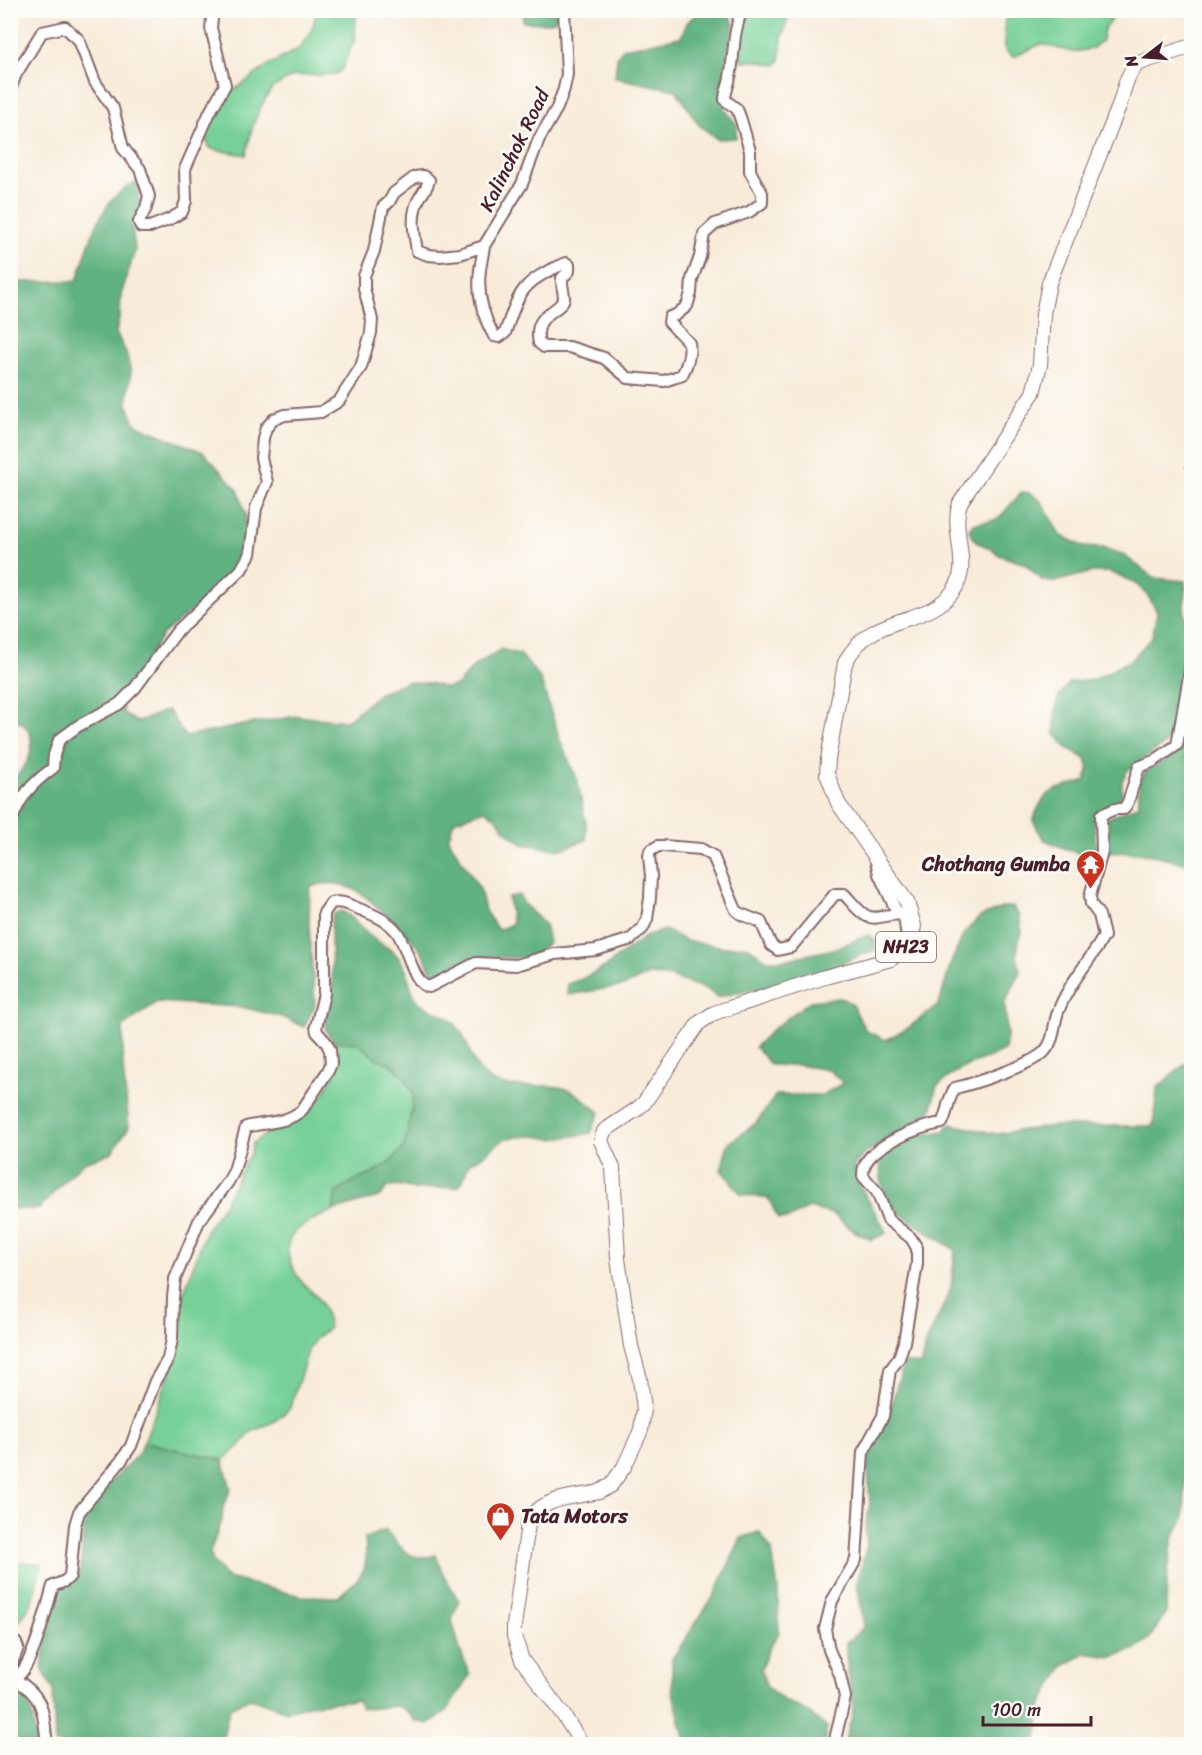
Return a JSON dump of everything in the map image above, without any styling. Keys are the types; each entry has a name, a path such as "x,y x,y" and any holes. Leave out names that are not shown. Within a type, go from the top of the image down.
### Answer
{"main road":[{"name":"NH23","path":"582,1744 522,1660 515,1642 514,1626 528,1524 533,1513 548,1503 599,1492 607,1488 624,1467 641,1430 643,1396 631,1346 618,1259 613,1168 601,1141 603,1131 644,1102 699,1023 714,1012 891,959 908,946 913,937 914,926 910,909 903,895 838,803 827,774 845,663 852,650 867,635 932,609 945,601 955,590 960,577 961,564 957,511 976,478 1033,393 1040,365 1043,314 1049,283 1119,106 1128,77 1139,63 1191,46"}],"street":[{"path":"10,90 16,74 42,32 65,27 79,40 95,82 113,108 123,148 140,169 149,196 139,222 141,227 150,227 182,212 186,201 185,169 210,112 225,86 212,28 213,10"},
{"name":"Kalinchok Road","path":"484,246 522,184 539,140 557,108 564,89 567,74 564,10"},
{"path":"10,824 26,792 53,768 59,740 78,726 119,704 135,688 178,630 242,570 250,554 256,508 267,482 261,458 266,428 274,419 285,415 321,412 331,406 339,400 361,367 371,333 372,320 364,288 364,276 374,251 383,207 394,193 415,177 423,176 429,180 413,215 417,251 440,256 460,254 484,246 479,273 480,301 483,315 494,336 499,337 505,333 522,289 533,279 566,263 569,265 569,271 562,278 564,298 542,321 537,333 539,343 544,347 569,347 604,358 628,378 664,381 682,375 690,347 689,343 669,322 670,317 687,306 704,234 715,224 749,212 762,203 762,193 750,171 750,152 741,120 737,109 725,100 736,25 742,10"},
{"path":"1191,600 1191,611"},
{"path":"834,1744 844,1697 840,1675 829,1650 825,1629 832,1601 856,1560 863,1452 883,1416 890,1370 899,1358 904,1342 917,1264 917,1248 911,1238 888,1220 877,1192 863,1176 864,1165 881,1147 915,1130 942,1123 948,1098 955,1088 980,1082 1031,1060 1045,1051 1052,1039 1058,1011 1104,936 1099,915 1091,904 1090,896 1102,852 1101,815 1115,809 1124,809 1139,766 1154,761 1177,745 1191,659"},
{"path":"13,1678 19,1677 33,1653 53,1586 65,1581 69,1576 75,1525 79,1512 131,1446 155,1381 168,1359 172,1339 176,1279 199,1221 234,1171 246,1127 281,1121 297,1114 302,1110 331,1064 330,1050 316,1027 324,994 324,913 331,903 345,903 388,923 404,942 418,980 424,986 429,987 476,963 511,966 555,954 596,950 631,939 643,928 647,919 651,876 649,856 653,848 658,846 701,849 713,856 736,909 741,914 761,922 771,945 778,950 791,947 837,893 844,894 865,915 871,917 901,914"},
{"path":"875,855 879,874 896,910 906,920 908,946"},
{"path":"10,1642 16,1643 18,1648 10,1668"},
{"path":"13,1678 29,1688 36,1696 42,1709 47,1744"}],"green space":[{"path":"1009,10 1119,11 1104,29 1102,40 1092,49 1072,52 1041,44 1013,57 1005,50 1005,24"},
{"path":"317,11 356,11 355,38 342,69 336,74 293,76 272,88 252,128 246,155 209,147 206,138 211,123 221,111 230,93 269,65 300,48 312,29"},
{"path":"523,11 559,11 559,15 555,21 523,22"},
{"path":"699,11 728,11 734,24 726,62 729,77 723,95 724,108 737,125 736,138 717,139 699,125 676,90 615,78 617,56 624,48 681,37 687,23"},
{"path":"749,11 790,11 782,37 780,60 776,65 740,60 738,42 741,28"},
{"path":"137,182 140,205 132,226 135,251 121,295 116,333 126,352 131,372 127,403 134,422 141,427 203,452 238,490 246,515 245,547 232,569 211,595 163,634 140,670 119,693 124,714 137,722 168,710 185,737 298,716 346,721 380,693 406,682 430,683 447,688 457,685 474,666 501,649 521,655 540,678 560,740 577,779 586,824 586,840 559,850 523,844 485,810 454,821 448,839 480,889 485,911 498,930 512,924 508,897 519,895 525,905 545,925 549,941 542,949 526,957 480,958 440,976 432,973 422,952 412,940 366,897 346,886 335,884 310,887 309,925 315,1005 304,1027 279,1016 241,1007 157,1002 123,1027 123,1068 129,1127 111,1153 84,1162 39,1209 15,1209 11,1206 10,783 27,763 32,746 27,728 17,720 10,718 11,282 77,281 91,238 104,211 124,189"},
{"path":"1022,492 1030,493 1042,502 1060,535 1084,547 1103,548 1122,554 1154,578 1185,581 1186,656 1174,731 1165,744 1128,770 1122,781 1122,796 1110,806 1097,811 1094,820 1096,850 1091,855 1079,854 1044,840 1033,821 1046,796 1058,789 1085,781 1089,770 1086,759 1066,747 1055,734 1058,698 1069,683 1095,679 1131,660 1152,637 1157,612 1148,596 1134,582 1109,572 1092,572 1054,582 1043,581 1025,564 999,555 991,548 978,543 969,530 973,524 998,519"},
{"path":"1191,734 1191,866 1149,855 1105,853 1108,818 1139,805 1139,787 1143,775 1179,751"},
{"path":"1004,907 1013,907 1019,916 1022,933 1017,955 1020,972 1005,1003 1007,1036 1005,1050 967,1066 946,1079 936,1087 932,1109 906,1130 866,1153 854,1165 858,1182 887,1233 871,1240 854,1231 833,1214 809,1208 788,1219 778,1219 769,1199 741,1194 721,1170 728,1144 756,1123 776,1095 823,1095 843,1083 829,1070 798,1065 771,1065 755,1047 773,1029 810,1001 841,998 852,1004 866,1031 886,1040 908,1028 939,1004 951,963 964,933 980,917"},
{"path":"342,911 365,932 396,954 405,968 416,998 420,1003 454,1023 463,1035 473,1060 485,1076 504,1085 549,1086 570,1090 600,1112 591,1133 553,1139 533,1136 506,1138 469,1163 463,1181 458,1187 414,1189 398,1185 386,1188 381,1196 333,1211 336,1193 352,1182 374,1173 391,1161 404,1147 413,1094 405,1078 392,1064 375,1058 358,1043 333,1041 326,1031 325,1022 332,991 331,923 333,914"},
{"path":"665,930 686,941 725,947 747,946 767,960 783,960 834,949 868,935 875,940 875,950 793,982 717,997 706,989 667,976 648,975 623,986 568,995 567,984 607,966 648,935"},
{"path":"333,1041 358,1043 375,1058 392,1064 405,1078 413,1094 404,1147 391,1161 374,1173 352,1182 336,1193 333,1211 300,1227 289,1242 288,1252 291,1263 301,1281 320,1301 329,1328 317,1337 309,1348 290,1408 275,1421 251,1432 239,1447 223,1460 144,1442 173,1364 180,1304 206,1230 222,1207 250,1154 253,1143 268,1133 301,1118 323,1095 337,1067"},
{"path":"1191,1059 1192,1460 1186,1461 1184,1518 1173,1538 1167,1577 1166,1613 1150,1638 1136,1649 1112,1657 1085,1653 1064,1666 1042,1703 1036,1744 845,1744 853,1708 846,1643 864,1627 857,1583 867,1545 865,1528 870,1505 867,1452 886,1422 904,1362 922,1365 924,1348 951,1288 955,1250 894,1207 885,1194 882,1183 881,1153 917,1135 943,1131 951,1124 996,1134 1053,1126 1153,1126 1157,1088"},
{"path":"144,1442 223,1460 231,1489 223,1507 222,1520 210,1552 213,1562 227,1578 302,1596 338,1597 359,1578 365,1566 365,1538 386,1530 407,1553 413,1556 436,1555 444,1576 459,1601 452,1620 470,1675 447,1711 429,1724 415,1721 403,1708 391,1706 361,1708 358,1700 313,1704 287,1711 250,1698 230,1708 221,1744 55,1744 53,1690 42,1669 56,1595 81,1570 85,1516 104,1489 137,1455"},
{"path":"759,1532 772,1550 778,1590 779,1633 768,1650 761,1669 767,1687 785,1701 808,1712 827,1728 824,1744 683,1744 684,1738 672,1688 672,1659 715,1594 741,1538"},
{"path":"11,1561 42,1564 31,1605 11,1633"},
{"path":"11,1688 22,1691 31,1709 37,1744 11,1744"}],"place":[{"name":"Chothang Gumba","path":"1091,890"},
{"name":"Tata Motors","path":"500,1542"}]}
